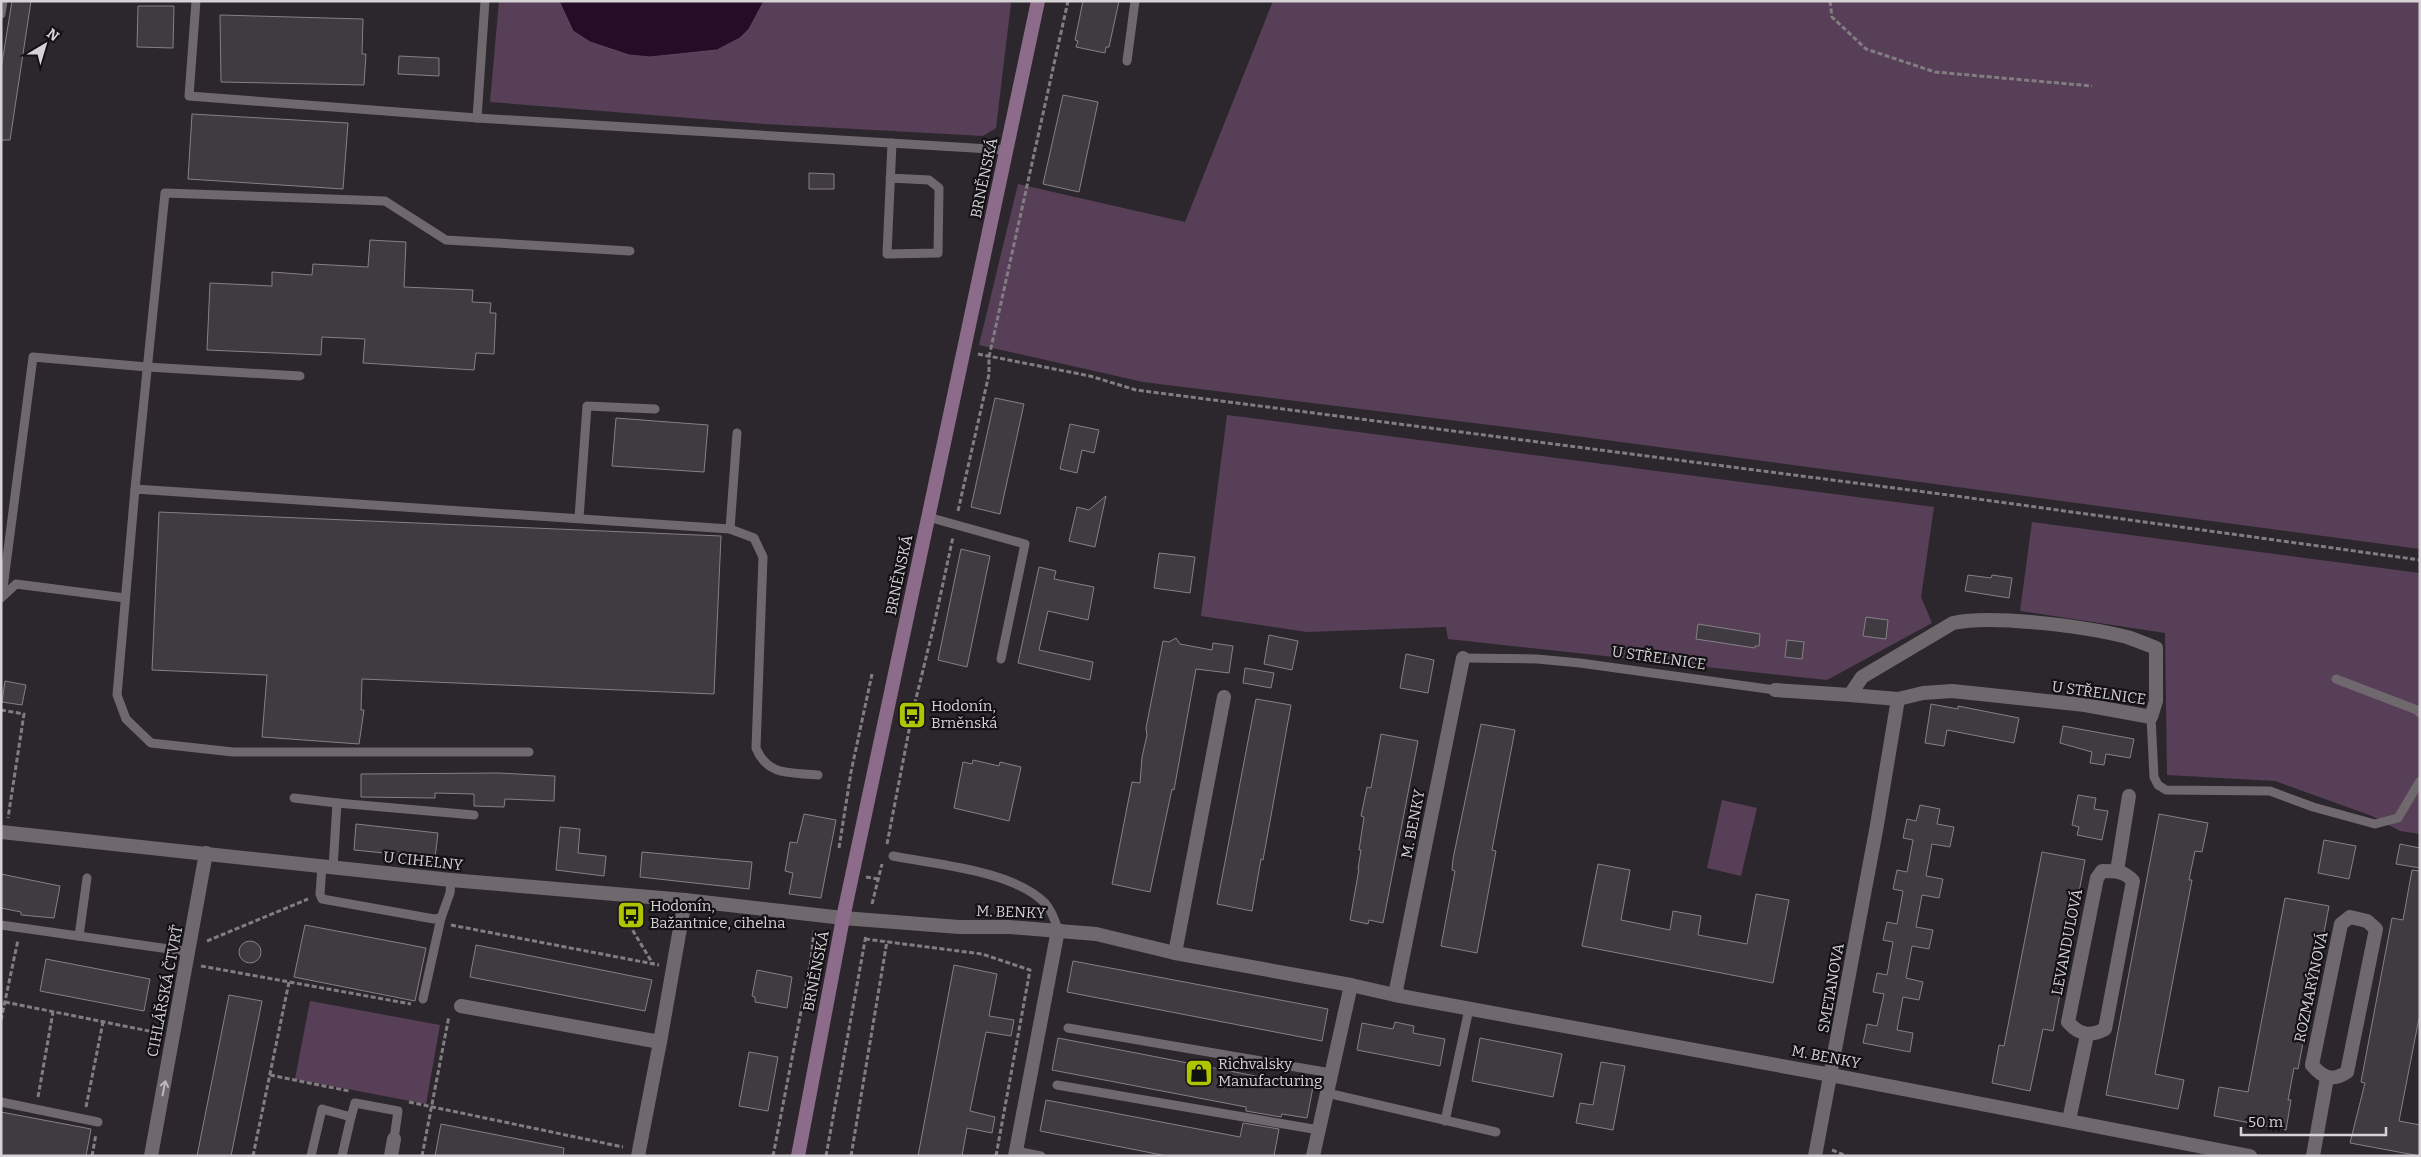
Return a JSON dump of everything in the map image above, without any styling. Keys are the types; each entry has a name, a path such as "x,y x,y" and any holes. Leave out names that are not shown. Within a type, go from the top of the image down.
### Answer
{"main road":[{"name":"BRNĚNSKÁ","path":"798,1156 843,918 1038,1"}],"street":[{"name":"U STŘELNICE","path":"1775,690 1898,699 1924,692 1952,691 2085,705 2151,717 2156,701 2156,648 2128,637 2102,632 2028,623 1968,620 1953,623 1862,677 1850,695"},
{"name":"M. BENKY","path":"1395,996 1463,658"},
{"path":"1175,952 1224,697"},
{"name":"SMETANOVA","path":"1815,1156 1877,825 1898,699"},
{"path":"2069,1120 2087,1035 2105,1029 2133,881 2127,874 2117,871 2129,796"},
{"name":"U CIHELNY","path":"1,832 451,880 686,900 843,918"},
{"name":"CIHLÁŘSKÁ ČTVRŤ","path":"151,1156 206,853"},
{"name":"LEVANDULOVÁ","path":"2087,1035 2075,1030 2068,1022 2096,878 2102,871 2117,871"},
{"path":"632,1152 660,1042 686,900"},
{"name":"ROZMARÝNOVÁ","path":"2350,917 2367,921 2376,929 2347,1072 2337,1078 2327,1078 2318,1073 2312,1065 2340,924 2350,917"},
{"name":"M. BENKY","path":"843,918 959,927 1009,927 1096,934 1175,952 1351,985 1395,996 1831,1075 2250,1156"},
{"path":"1016,1153 1058,930"},
{"path":"1313,1156 1351,985"},
{"path":"461,1006 660,1042"},
{"path":"2313,1156 2327,1078"},
{"path":"391,1156 394,1139"}],"lane":[{"path":"1,14 3,1"},
{"path":"196,1 189,96 477,118 1006,150"},
{"path":"477,118 485,1"},
{"path":"1127,61 1135,1"},
{"path":"890,178 929,180 939,188 938,253 887,254 890,178 892,143"},
{"path":"529,752 233,752 151,743 126,719 117,696 134,489 165,193 385,201 446,240 630,251"},
{"path":"1,597 33,357 148,367 300,376"},
{"path":"579,518 588,406 655,409"},
{"path":"730,529 737,433"},
{"path":"134,489 730,529 754,538 763,558 756,748 762,762 778,771 818,775"},
{"path":"928,517 1025,544 1001,659"},
{"path":"1,597 16,584 125,598"},
{"name":"U STŘELNICE","path":"1463,658 1537,659 1580,663 1775,690"},
{"path":"2336,678 2417,710 2420,713"},
{"path":"2151,717 2154,778 2158,786 2166,790 2270,791 2375,824 2398,818 2420,781"},
{"path":"294,798 474,815"},
{"path":"337,803 327,867 320,894 322,899 440,921"},
{"path":"893,856 1008,879 1045,903 1053,913 1058,930"},
{"path":"79,936 87,878"},
{"path":"423,999 440,921 450,893 451,880"},
{"path":"1,925 79,936 188,958"},
{"path":"1445,1121 1469,1009"},
{"path":"1068,1028 1331,1073"},
{"path":"1057,1085 1319,1130"},
{"path":"1327,1093 1496,1132"},
{"path":"1,1102 98,1122"},
{"path":"342,1156 355,1103 398,1111 394,1139"},
{"path":"311,1156 322,1109 351,1117"},
{"path":"1016,1153 1041,1156"}],"path":[{"path":"886,845 912,714 934,626 989,374 989,357 1068,1"},
{"path":"1830,1 1832,17 1866,49 1935,72 2092,86"},
{"path":"963,352 1090,376 1136,390 1946,495 2420,560"},
{"path":"838,853 872,674"},
{"path":"1,710 24,714 8,819"},
{"path":"878,879 882,862"},
{"path":"202,943 320,894"},
{"path":"620,911 653,964"},
{"path":"440,921 661,966"},
{"path":"1,1020 20,928"},
{"path":"774,1156 811,960 814,931"},
{"path":"866,939 982,954 1030,970 996,1156"},
{"path":"851,1156 887,941"},
{"path":"188,958 289,982 421,1006 423,999"},
{"path":"826,1156 862,958"},
{"path":"253,1156 289,982"},
{"path":"5,1002 173,1036"},
{"path":"422,1156 451,1004 461,1006"},
{"path":"36,1109 53,1012"},
{"path":"84,1119 103,1022"},
{"path":"431,1107 632,1152"},
{"path":"92,1156 98,1122"}],"shaded area":[{"path":"499,1 999,1 1011,3 996,128 983,136 765,124 490,102"},
{"path":"559,1 764,1 749,29 740,38 717,50 650,57 629,55 590,42 573,31"},
{"path":"1273,1 2420,1 2420,549 1546,432 1143,382 979,345 1018,184 1185,222"},
{"path":"1227,415 1934,507 1921,597 1932,623 1827,680 1448,639 1446,627 1307,632 1201,616"},
{"path":"2032,522 2420,573 2420,834 2400,831 2372,816 2275,781 2167,775 2165,633 2020,611"},
{"path":"1722,800 1757,808 1741,876 1707,868"},
{"path":"310,1001 440,1025 426,1104 295,1079"}],"building":[{"path":"12,1 31,1 10,140 1,140 1,69"},
{"path":"1083,1 1119,1 1109,47 1106,47 1105,53 1076,47 1078,41 1075,40"},
{"path":"138,6 174,6 173,48 137,47"},
{"path":"220,15 363,19 362,54 366,54 364,85 221,82"},
{"path":"399,56 439,58 439,76 398,74"},
{"path":"1063,95 1098,102 1079,192 1043,184"},
{"path":"192,114 348,123 343,189 188,179"},
{"path":"809,173 834,174 834,189 809,189"},
{"path":"370,240 406,242 404,287 473,290 472,302 491,303 490,313 496,313 494,354 476,353 474,370 363,363 365,339 322,337 321,355 207,350 210,283 272,286 272,272 312,275 313,264 368,267"},
{"path":"995,398 1024,404 1000,514 971,507"},
{"path":"616,418 708,425 704,472 612,466"},
{"path":"1070,424 1099,430 1094,453 1082,450 1077,473 1060,469"},
{"path":"1106,496 1095,547 1069,541 1077,507 1089,510"},
{"path":"159,512 721,536 714,694 362,679 361,710 364,710 359,744 262,737 267,675 152,670"},
{"path":"961,549 990,556 967,667 938,660"},
{"path":"1159,553 1195,557 1190,593 1154,588"},
{"path":"1039,567 1056,571 1054,579 1094,587 1088,620 1048,611 1039,650 1093,662 1090,680 1018,663"},
{"path":"1968,575 1991,578 1992,575 2012,578 2009,598 1965,591"},
{"path":"1866,617 1888,620 1886,639 1863,636"},
{"path":"1698,624 1760,634 1759,646 1755,646 1755,648 1696,639"},
{"path":"1269,635 1298,641 1292,670 1264,664"},
{"path":"1176,638 1180,644 1212,650 1213,643 1233,646 1229,673 1196,669 1174,790 1172,789 1150,892 1112,884 1132,782 1140,783 1142,757 1147,735 1146,728 1163,641 1169,642"},
{"path":"1787,640 1804,642 1802,659 1785,657"},
{"path":"1406,654 1434,660 1428,693 1400,688"},
{"path":"1245,668 1274,673 1271,688 1243,683"},
{"path":"5,681 26,685 22,705 2,702"},
{"path":"1256,699 1291,705 1252,911 1217,904"},
{"path":"1931,704 1958,709 1958,706 2019,718 2014,743 1947,730 1944,746 1925,743"},
{"path":"1481,724 1515,730 1492,850 1496,851 1477,953 1441,946 1455,871 1452,870 1453,859"},
{"path":"2063,726 2134,739 2130,758 2106,754 2104,765 2090,763 2092,752 2060,743"},
{"path":"1381,734 1418,741 1383,923 1369,920 1368,924 1350,920 1359,869 1361,850 1359,850 1364,817 1361,816 1367,787 1371,788"},
{"path":"973,760 999,766 1000,762 1021,767 1009,821 954,808 963,762 972,764"},
{"path":"499,773 555,776 554,801 505,799 504,807 474,806 474,794 435,793 435,798 361,797 361,774"},
{"path":"2078,795 2096,798 2094,809 2108,811 2102,840 2077,835 2079,827 2072,825"},
{"path":"1920,805 1940,809 1937,824 1954,827 1950,847 1932,844 1926,876 1943,879 1939,898 1922,895 1916,927 1933,930 1929,949 1912,946 1906,978 1923,982 1919,1000 1903,997 1897,1030 1913,1033 1910,1052 1863,1043 1867,1024 1877,1026 1884,994 1873,992 1877,973 1887,975 1893,942 1883,940 1887,922 1897,924 1903,891 1893,889 1897,870 1907,872 1913,840 1903,838 1907,819 1916,821"},
{"path":"804,814 836,820 821,898 789,894 793,873 785,871 790,842 797,843"},
{"path":"2159,814 2208,823 2202,852 2195,851 2189,880 2192,880 2155,1074 2184,1080 2178,1109 2106,1095"},
{"path":"356,824 438,833 435,858 354,850"},
{"path":"560,827 580,829 578,853 606,856 604,876 556,870"},
{"path":"2324,840 2356,846 2349,879 2318,873"},
{"path":"2400,844 2420,848 2420,868 2396,864"},
{"path":"642,852 752,862 749,889 640,877"},
{"path":"2042,852 2085,860 2053,1031 2043,1029 2030,1091 1992,1083 1999,1045 2004,1046"},
{"path":"1598,864 1630,870 1621,920 1670,930 1673,911 1701,916 1698,935 1747,944 1756,894 1789,900 1773,983 1582,946"},
{"path":"2412,870 2420,871 2420,1013 2399,1121 2420,1125 2420,1156 2350,1143 2365,1083 2361,1082 2392,918 2403,920"},
{"path":"1,874 60,886 54,918 21,915 21,912 1,908"},
{"path":"2285,898 2329,906 2298,1069 2294,1068 2288,1100 2291,1100 2286,1130 2214,1116 2219,1087 2248,1092"},
{"path":"305,925 426,948 415,1001 294,977"},
{"path":"250,941 260,948 261,952 254,962 250,963 240,956 239,952 246,942"},
{"path":"476,945 652,980 645,1011 470,977"},
{"path":"46,959 150,979 144,1011 40,991"},
{"path":"1073,961 1328,1009 1322,1041 1067,992"},
{"path":"954,965 997,974 989,1016 1014,1020 1011,1036 986,1032 970,1111 995,1117 992,1133 967,1128 962,1156 918,1156"},
{"path":"757,970 792,977 787,1008 755,1002 755,997 752,996"},
{"path":"229,995 262,1001 231,1156 197,1156"},
{"path":"1395,1022 1414,1026 1413,1033 1445,1039 1440,1066 1357,1050 1362,1023 1393,1029"},
{"path":"1058,1038 1313,1087 1307,1118 1282,1114 1281,1117 1246,1111 1246,1107 1052,1070"},
{"path":"1480,1038 1562,1054 1553,1097 1472,1081"},
{"path":"749,1052 778,1057 768,1111 739,1106"},
{"path":"1601,1062 1625,1066 1613,1130 1576,1123 1580,1103 1593,1105"},
{"path":"1046,1100 1240,1137 1243,1123 1279,1129 1274,1156 1167,1156 1040,1131"},
{"path":"1,1112 91,1129 86,1156 1,1156"},
{"path":"441,1124 564,1148 563,1156 435,1156"}],"place":[{"name":"Hodonín, Brněnská","path":"912,715"},
{"name":"Hodonín, Bažantnice, cihelna","path":"631,915"},
{"name":"Richvalsky Manufacturing","path":"1199,1073"}]}
